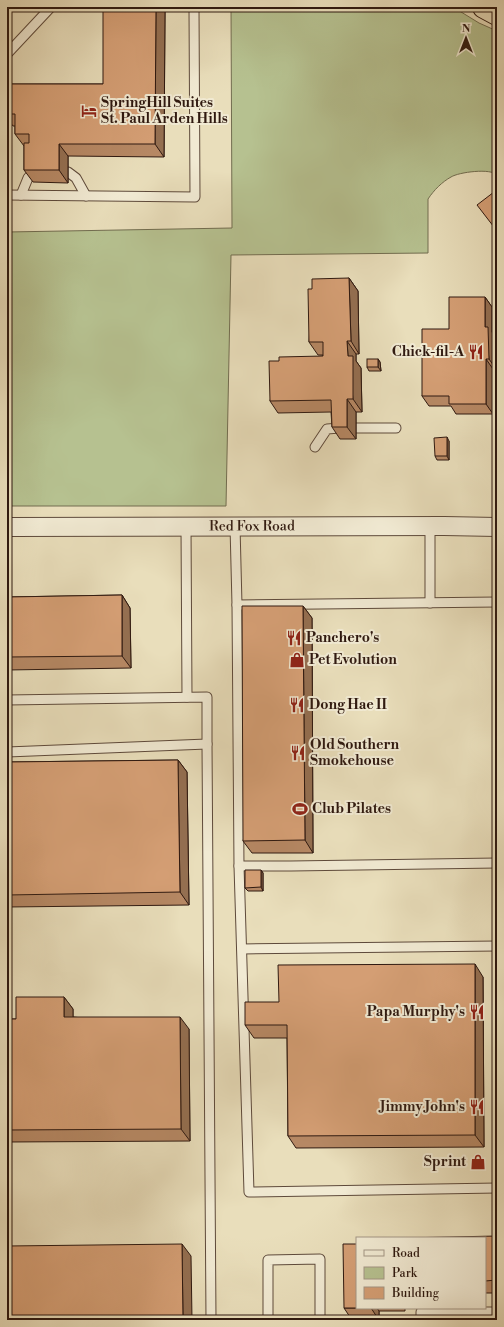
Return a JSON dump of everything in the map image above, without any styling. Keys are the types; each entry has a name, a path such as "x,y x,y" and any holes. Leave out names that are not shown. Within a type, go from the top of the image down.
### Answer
{"highway":[{"path":"484,7 497,14"}],"street":[{"name":"Red Fox Road","path":"7,527 497,527"}],"lane":[{"path":"7,54 51,7"},
{"path":"7,195 194,197 193,7"},
{"path":"21,195 28,178 33,172"},
{"path":"68,172 76,178 86,196"},
{"path":"315,448 327,429 340,428"},
{"path":"356,428 396,428"},
{"path":"235,526 239,866 248,1192 497,1188"},
{"path":"430,526 430,603"},
{"path":"186,527 187,697"},
{"path":"237,605 497,602"},
{"path":"7,700 207,697 211,1320"},
{"path":"7,752 207,744"},
{"path":"239,866 497,863"},
{"path":"242,949 497,946"},
{"path":"268,1320 268,1260 320,1259 320,1320"},
{"path":"421,1320 422,1312 497,1312"}],"green space":[{"path":"231,7 453,7 479,23 497,31 497,175 482,171 455,175 436,189 428,199 428,253 231,255 226,506 7,506 7,232 232,228"}],"building":[{"name":"SpringHill Suites St. Paul Arden Hills","path":"103,7 156,7 155,144 59,144 59,170 24,170 24,143 29,143 29,134 15,134 15,114 7,114 7,84 103,84"},
{"path":"494,192 497,196 497,231 477,205"},
{"path":"349,278 351,341 347,341 348,356 353,356 353,399 347,399 347,427 332,427 331,400 270,401 269,361 279,361 279,357 323,356 323,342 309,342 308,289 312,289 312,279"},
{"path":"449,297 485,297 485,327 488,327 489,359 486,359 486,404 449,404 449,396 422,396 422,329 449,329"},
{"path":"367,359 378,359 378,367 367,367"},
{"path":"447,437 447,456 435,456 434,438"},
{"path":"122,595 122,656 7,657 7,597"},
{"path":"242,606 303,606 305,840 243,841"},
{"path":"178,760 180,892 7,895 7,762"},
{"path":"245,870 261,870 261,887 245,888"},
{"path":"475,964 475,1135 288,1136 287,1025 245,1025 245,1002 279,1002 278,965"},
{"path":"16,997 64,997 64,1017 180,1017 181,1129 7,1130 7,1019 16,1019"},
{"path":"497,1236 497,1280 486,1281 486,1237 450,1237"},
{"path":"182,1244 183,1320 7,1320 7,1246"},
{"path":"343,1244 356,1244 356,1308 344,1308"}],"place":[{"name":"SpringHill Suites St. Paul Arden Hills","path":"89,111"},
{"name":"Chick-fil-A","path":"476,352"},
{"name":"Panchero's","path":"294,638"},
{"name":"Pet Evolution","path":"297,660"},
{"name":"Dong Hae II","path":"297,705"},
{"name":"Old Southern Smokehouse","path":"298,753"},
{"name":"Club Pilates","path":"300,809"},
{"name":"Papa Murphy's","path":"477,1012"},
{"name":"Jimmy John's","path":"477,1107"},
{"name":"Sprint","path":"478,1162"}]}
